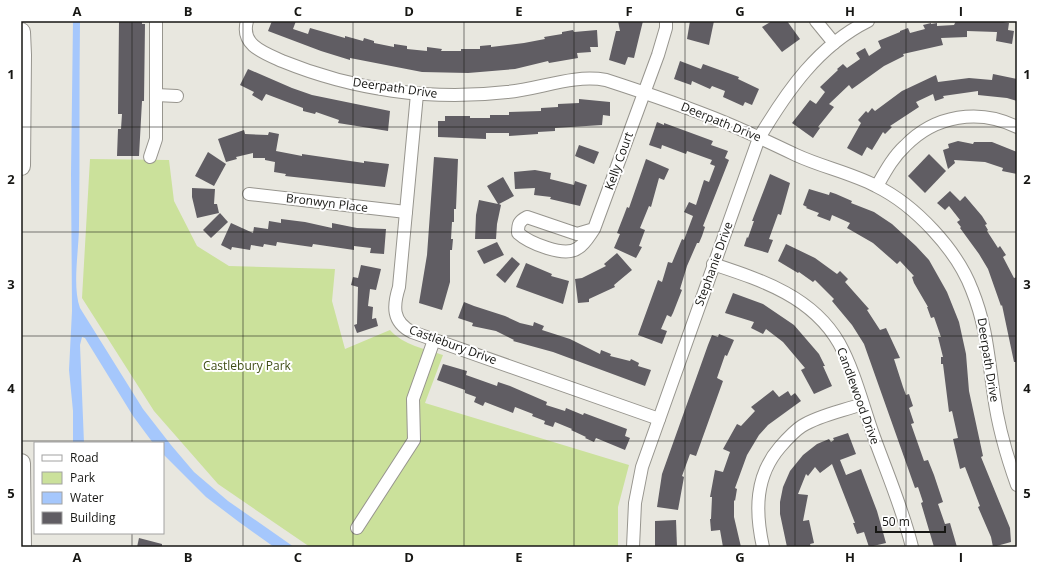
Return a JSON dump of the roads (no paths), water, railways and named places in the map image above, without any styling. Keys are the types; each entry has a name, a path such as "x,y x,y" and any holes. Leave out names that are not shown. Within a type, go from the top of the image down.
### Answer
{"highway":[{"path":"22,55 29,21"},
{"path":"21,32 21,166"},
{"path":"21,463 22,547"}],"street":[{"path":"150,156 156,139 156,21"},
{"name":"Deerpath Drive","path":"247,21 246,36 251,44 260,52 328,77 378,88 417,94 470,95 508,92 585,78 597,78 707,115 820,166 877,186 915,213 935,233 950,252 972,288 981,312 987,337 994,397 1000,430 1017,485"},
{"name":"Kelly Court","path":"594,229 577,234 527,216 522,219 518,225 518,233 525,239 559,252 568,252 578,249 594,229 644,93 666,28 666,21"},
{"path":"816,21 834,42"},
{"name":"Stephanie Drive","path":"633,547 634,502 642,467 759,138 794,85 820,54 834,42 868,21"},
{"name":"Castlebury Drive","path":"417,94 399,287 395,302 395,313 398,321 408,330 434,340 658,419"},
{"path":"156,95 177,96"},
{"path":"877,186 905,145 916,136 941,122 966,116 979,116 994,117 1017,127"},
{"name":"Bronwyn Place","path":"249,194 406,212"},
{"name":"Candlewood Drive","path":"713,264 775,287 794,296 809,308 832,332 840,344 912,547"},
{"path":"357,528 414,440 413,399 434,340"},
{"path":"763,547 758,525 757,506 760,486 773,456 788,437 802,426 862,404"}],"water":[{"path":"73,21 80,21 79,226 76,289 80,308 143,409 194,472 228,501 294,547 274,547 206,497 164,455 164,442 152,442 133,416 85,338 82,337 80,345 84,442 73,442 73,411 69,370 72,311 71,174"}],"park label":[{"name":"Castlebury Park","path":"247,366"}]}
